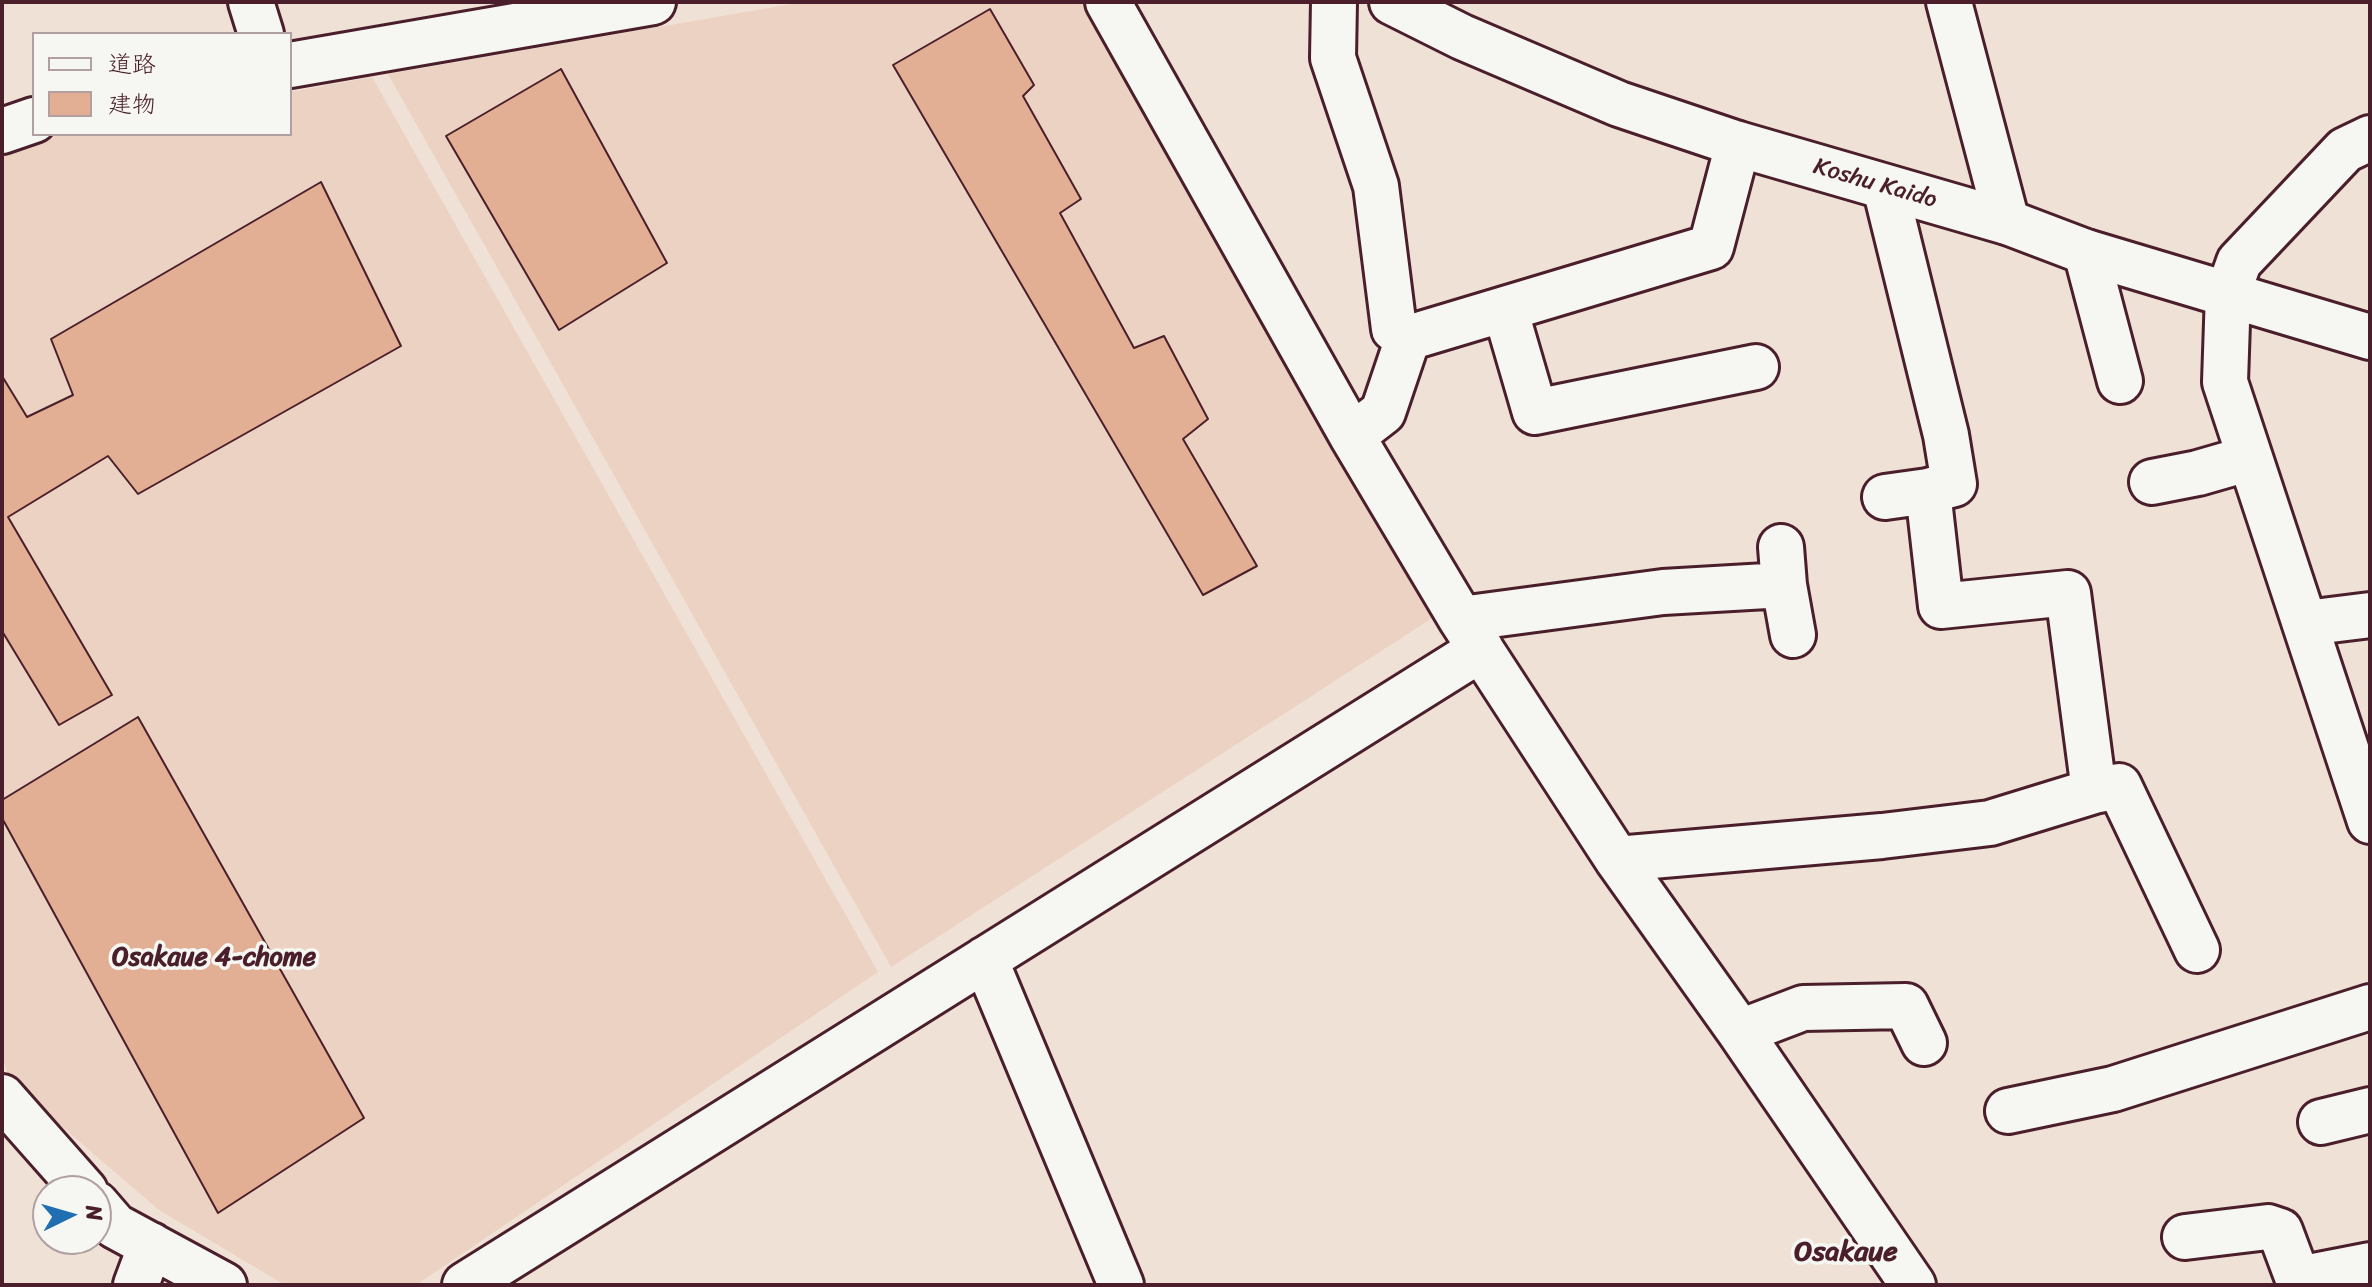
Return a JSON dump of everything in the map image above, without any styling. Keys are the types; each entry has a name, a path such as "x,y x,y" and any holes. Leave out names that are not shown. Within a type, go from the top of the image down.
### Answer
{"street":[{"path":"251,2 260,32"},
{"path":"292,65 653,2"},
{"path":"1108,2 1352,436 1471,634 1617,859 1913,1285"},
{"path":"1334,2 1333,58 1376,186 1394,329 1408,338 1711,247 1738,144"},
{"name":"Koshu Kaido","path":"1392,2 1462,37 1619,104 1738,144 2007,222 2086,252 2370,337"},
{"path":"1949,2 2007,222"},
{"path":"2,131 32,121"},
{"path":"2367,804 2225,382 2228,293 2239,262 2345,150 2370,138"},
{"path":"1885,187 1946,435 1954,484 1885,497"},
{"path":"2086,252 2120,381"},
{"path":"1505,309 1535,412 1756,365"},
{"path":"1352,436 1383,412 1408,338"},
{"path":"2152,482 2250,458"},
{"path":"1928,491 1941,606 2068,593 2094,791"},
{"path":"465,1285 985,959 1471,634 1782,566 1793,635"},
{"path":"2306,623 2370,615"},
{"path":"1617,859 1882,836 1990,823 2119,786 2197,950"},
{"path":"985,959 1121,1285"},
{"path":"1740,1032 1803,1008 1906,1006 1924,1043"},
{"path":"2008,1111 2113,1089 2370,1007"},
{"path":"2,1098 71,1175"},
{"path":"2321,1122 2370,1110"},
{"path":"112,1223 144,1265 224,1285"},
{"path":"2185,1237 2268,1227 2280,1231 2298,1282 2370,1265"}],"shaded area":[{"path":"803,2 1091,2 1434,617 891,967 388,74"},
{"path":"372,77 878,972 416,1285 285,1285 159,1210 10,1082 2,1054 2,151 52,136 292,136 292,92"}],"building":[{"path":"990,9 1034,85 1023,96 1081,199 1060,213 1134,348 1164,336 1208,419 1183,439 1257,566 1203,595 893,65"},
{"path":"561,69 667,263 559,330 446,136"},
{"path":"321,182 401,346 138,494 108,456 8,517 112,695 59,725 2,631 2,376 27,417 73,395 51,339"},
{"path":"138,717 364,1118 218,1213 2,818 2,800"}],"district":[{"name":"Osakaue 4-chome","path":"214,958"},
{"name":"Osakaue","path":"1846,1253"}]}
